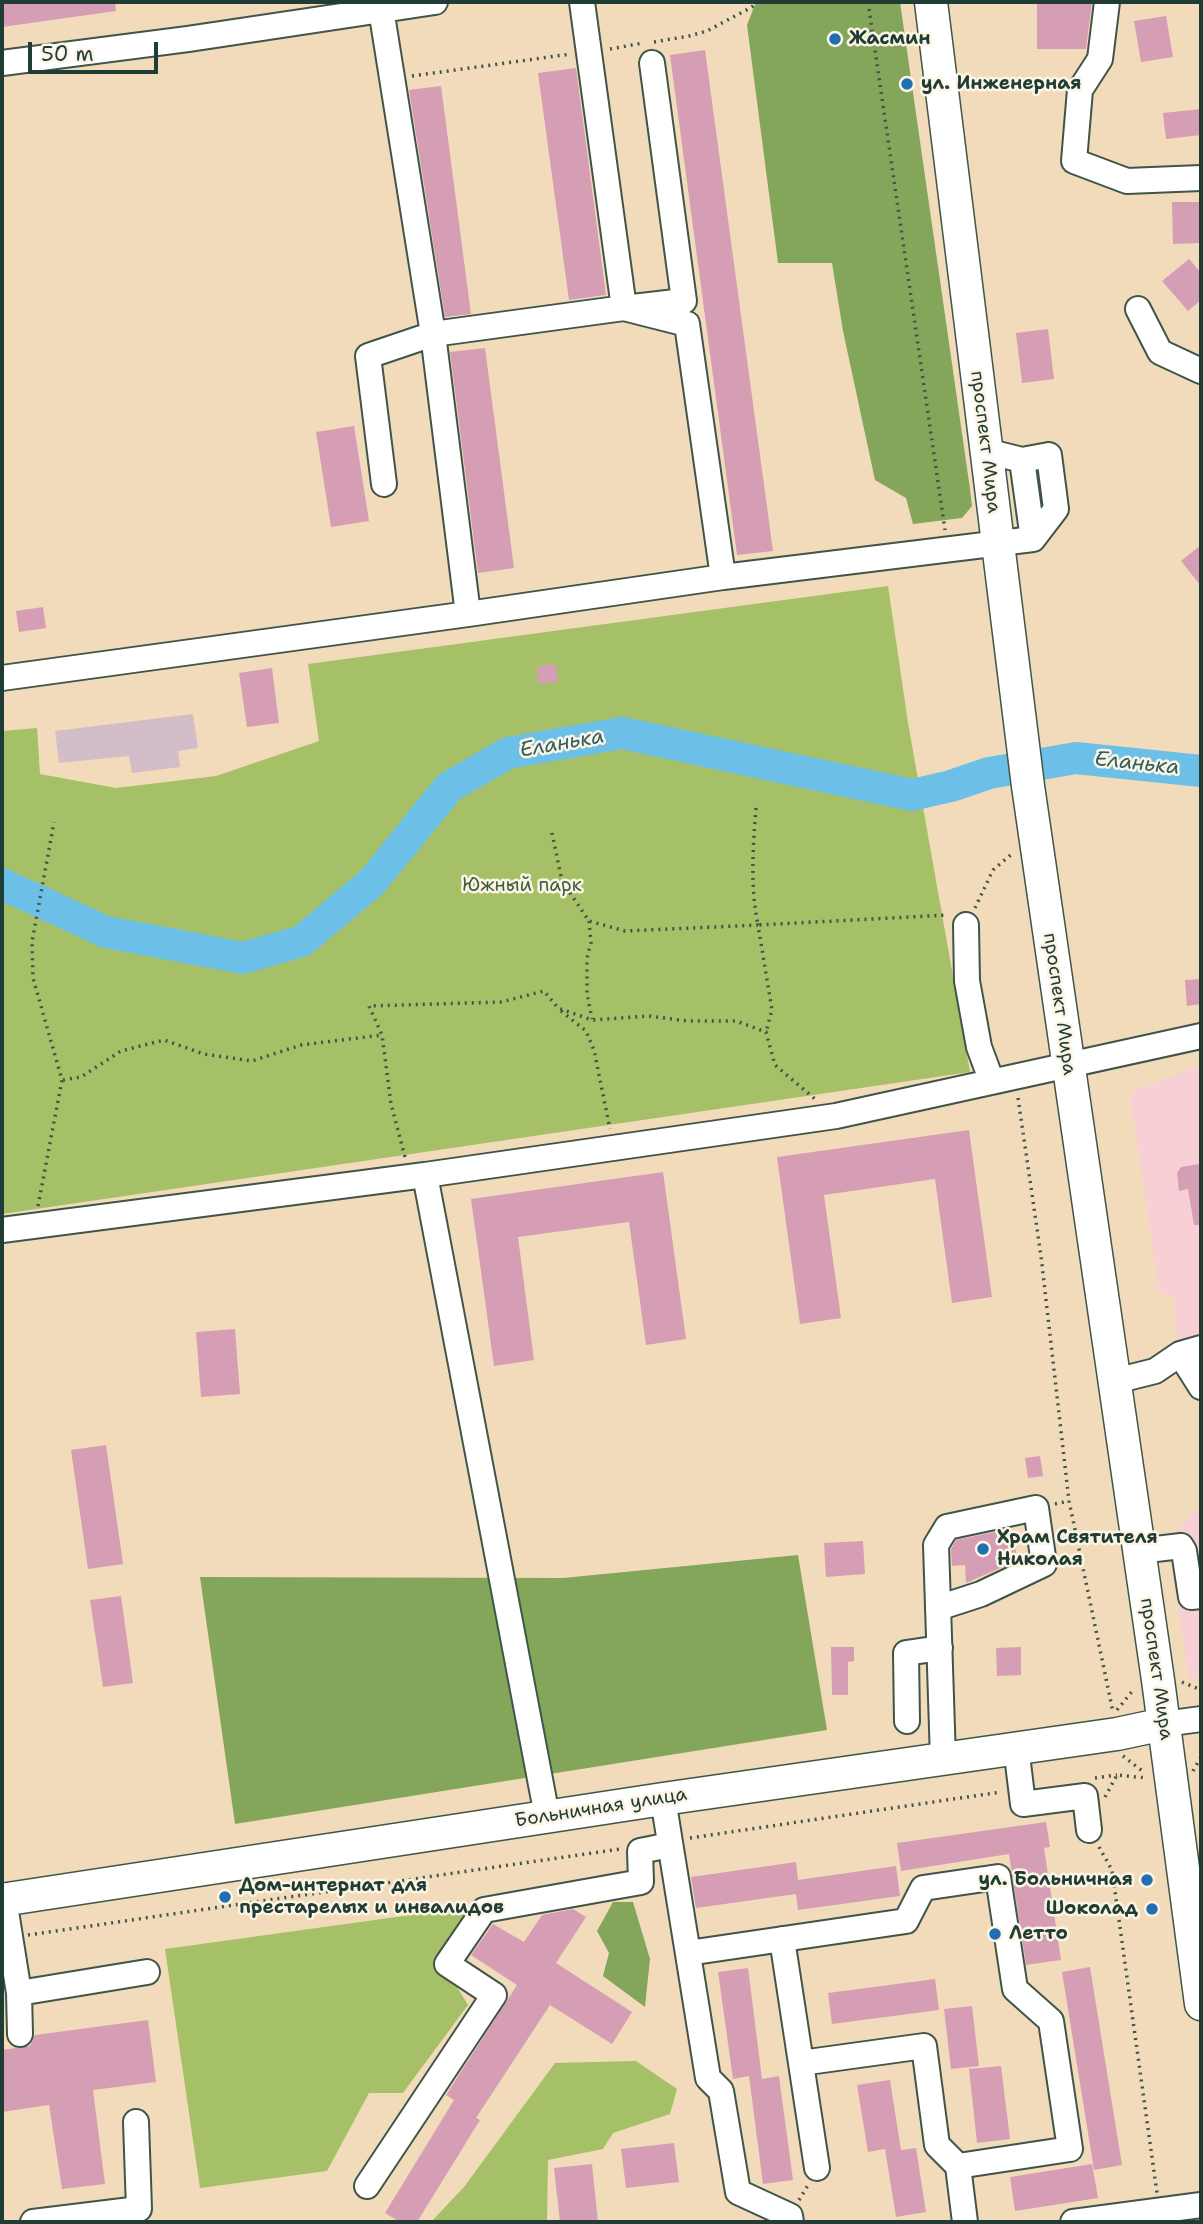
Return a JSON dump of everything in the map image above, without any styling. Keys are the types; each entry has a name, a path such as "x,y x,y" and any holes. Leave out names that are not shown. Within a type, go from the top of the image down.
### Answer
{"main road":[{"name":"проспект Мира","path":"931,2 1028,786 1164,1724 1201,2004"},
{"name":"Больничная улица","path":"3,1899 547,1816 1116,1734 1164,1724"}],"street":[{"path":"2,63 188,40 435,2"},
{"path":"582,2 624,308"},
{"path":"1107,2 1100,59 1080,90 1074,161 1127,181 1201,178"},
{"path":"381,9 433,334 468,614"},
{"path":"384,484 368,356 433,334 684,301 652,63"},
{"path":"624,308 687,324 723,577"},
{"path":"1138,309 1160,352 1201,371"},
{"path":"2,678 723,577 1033,539 1056,509 1048,455 1022,460 986,450"},
{"path":"966,925 967,981 979,1047 1002,1080"},
{"path":"2,1230 418,1176 836,1116 1201,1036"},
{"path":"418,1176 547,1816"},
{"path":"1115,1381 1155,1371 1191,1351 1201,1387"},
{"path":"938,1608 982,1594 1044,1564 1035,1508 947,1527 936,1545 938,1608 940,1648 943,1759"},
{"path":"1139,1551 1181,1546 1185,1551 1191,1597 1201,1596"},
{"path":"907,1721 906,1653 940,1648"},
{"name":"Больничная улица","path":"1164,1724 1201,1719"},
{"path":"1016,1747 1023,1804 1085,1796 1089,1830"},
{"path":"663,1799 708,2078 721,2091 738,2192 790,2219"},
{"path":"367,2186 494,1995 447,1964 484,1910 641,1882 640,1851 670,1843"},
{"path":"688,1954 906,1921 923,1888 998,1877 1016,1989 1051,2021 1070,2149 958,2166"},
{"path":"3,1899 20,2034"},
{"path":"782,1940 817,2168"},
{"path":"12,1979 146,1972"},
{"path":"801,2063 924,2046 937,2145 958,2166 965,2222"},
{"path":"33,2222 140,2216 135,2122"},
{"path":"1073,2222 1201,2205"}],"path":[{"path":"393,79 690,36 707,31 752,7 756,2"},
{"path":"868,2 947,550"},
{"path":"756,808 752,852 753,902 772,1010 766,1032 775,1065 836,1116"},
{"path":"40,1225 37,1201 62,1080 33,978 32,942 54,822"},
{"path":"552,833 562,881 589,921 591,943 587,958 587,994 592,1020"},
{"path":"966,925 993,870 1014,852"},
{"path":"589,921 625,931 956,915 962,918 966,925"},
{"path":"418,1176 391,1104 382,1035 369,1006 501,1002 544,992 558,1008 586,1031 594,1050 613,1148"},
{"path":"558,1008 592,1020 649,1016 687,1021 736,1021 766,1032"},
{"path":"62,1080 81,1077 121,1051 164,1040 204,1054 252,1061 301,1045 382,1035"},
{"path":"1002,1080 1041,1256 1069,1502 1113,1714 1139,1682"},
{"path":"1177,1679 1201,1690"},
{"path":"1090,1779 1117,1775 1153,1779 1120,1754"},
{"path":"1192,1773 1201,1757"},
{"path":"1117,1775 1089,1830 1112,1870 1160,2210"},
{"path":"670,1843 1021,1789"},
{"path":"10,1938 631,1847"},
{"path":"790,2219 817,2168"}],"shaded area":[{"path":"193,714 198,748 178,751 180,767 132,773 129,756 59,763 55,731"},
{"path":"1201,1065 1201,1409 1187,1376 1177,1337 1174,1297 1159,1291 1130,1093"},
{"path":"1201,1505 1201,1677 1189,1679 1169,1539"}],"green space":[{"path":"756,2 900,2 970,489 972,506 962,518 913,524 906,498 875,480 843,331 832,263 778,263 747,25"},
{"name":"Южный парк","path":"888,586 908,723 970,1072 2,1214 2,731 37,728 40,774 116,788 216,776 319,741 308,664"},
{"path":"798,1555 827,1730 235,1824 200,1577 563,1578"},
{"path":"613,1902 633,1902 650,1959 645,2007 603,1976 609,1953 597,1931"},
{"path":"476,1906 444,1966 468,2005 403,2093 369,2093 327,2171 200,2188 165,1949"},
{"path":"636,2061 677,2089 670,2114 613,2133 603,2149 548,2160 547,2222 431,2222 464,2187 555,2063"}],"building":[{"path":"2,2 115,2 116,11 2,27"},
{"path":"1092,2 1086,49 1037,49 1037,3"},
{"path":"1166,16 1173,57 1141,62 1134,21"},
{"path":"705,50 773,551 737,555 670,55"},
{"path":"576,68 606,295 569,300 538,73"},
{"path":"441,86 471,314 445,317 409,90"},
{"path":"1201,109 1201,135 1166,139 1163,113"},
{"path":"1172,202 1201,202 1201,243 1173,244"},
{"path":"1189,259 1201,273 1201,300 1188,311 1162,281"},
{"path":"1048,329 1054,379 1022,383 1016,333"},
{"path":"485,348 514,568 478,573 450,352"},
{"path":"354,426 369,521 331,527 316,432"},
{"path":"1201,545 1201,586 1181,561"},
{"path":"43,607 46,628 19,632 16,611"},
{"path":"556,664 558,682 538,684 537,666"},
{"path":"272,668 279,723 247,727 239,673"},
{"path":"1201,979 1201,1004 1187,1006 1185,980"},
{"path":"969,1130 992,1297 952,1303 935,1179 824,1195 841,1318 800,1324 777,1157"},
{"path":"1199,1164 1201,1225 1194,1225 1188,1189 1179,1191 1177,1173 1181,1167"},
{"path":"663,1172 686,1339 646,1345 629,1222 518,1237 534,1360 494,1366 471,1199"},
{"path":"235,1329 240,1394 201,1397 196,1332"},
{"path":"106,1445 123,1564 88,1569 71,1450"},
{"path":"1040,1456 1043,1476 1028,1478 1025,1458"},
{"name":"Храм Святителя Николая","path":"1004,1530 1005,1533 1015,1532 1016,1561 966,1583 965,1565 952,1566 951,1549 956,1540"},
{"path":"863,1541 865,1574 826,1577 824,1543"},
{"path":"121,1596 133,1683 103,1687 90,1600"},
{"path":"831,1647 854,1647 854,1661 848,1662 848,1695 832,1695"},
{"path":"1021,1647 1021,1675 997,1676 996,1648"},
{"path":"1046,1822 1050,1847 1044,1848 1061,1960 1026,1965 1009,1854 901,1871 897,1843"},
{"path":"796,1862 798,1880 896,1866 900,1896 798,1910 796,1894 696,1908 691,1877"},
{"path":"573,1909 586,1917 556,1963 632,2012 612,2044 550,2005 476,2118 480,2120 417,2222 400,2222 385,2213 454,2100 446,2095 517,1985 471,1955 493,1924 524,1942 542,1915"},
{"path":"1090,1967 1122,2165 1094,2170 1062,1972"},
{"path":"748,1968 762,2079 779,2076 793,2180 763,2184 749,2076 733,2079 718,1972"},
{"path":"935,1979 939,2010 832,2024 828,1993"},
{"path":"972,2006 979,2066 951,2069 944,2009"},
{"path":"148,2020 156,2082 93,2090 105,2184 62,2189 49,2105 2,2112 2,2050 30,2046 35,2035"},
{"path":"1001,2066 1010,2139 977,2143 969,2069"},
{"path":"890,2080 901,2150 916,2148 926,2212 896,2217 885,2149 868,2152 857,2085"},
{"path":"674,2143 679,2182 626,2188 621,2149"},
{"path":"592,2164 598,2222 560,2222 554,2168"},
{"path":"1092,2164 1098,2198 1015,2211 1010,2177"}],"waterway":[{"name":"Еланька","path":"2,884 106,932 243,958 302,941 372,882 449,787 508,753 622,733 912,795 989,773 1076,758 1201,771"}],"place":[{"name":"Жасмин","path":"835,39"},
{"name":"ул. Инженерная","path":"907,84"},
{"name":"Храм Святителя Николая","path":"983,1549"},
{"name":"ул. Больничная","path":"1147,1880"},
{"name":"Дом-интернат для престарелых и инвалидов","path":"225,1897"},
{"name":"Шоколад","path":"1152,1909"},
{"name":"Летто","path":"995,1934"}]}
